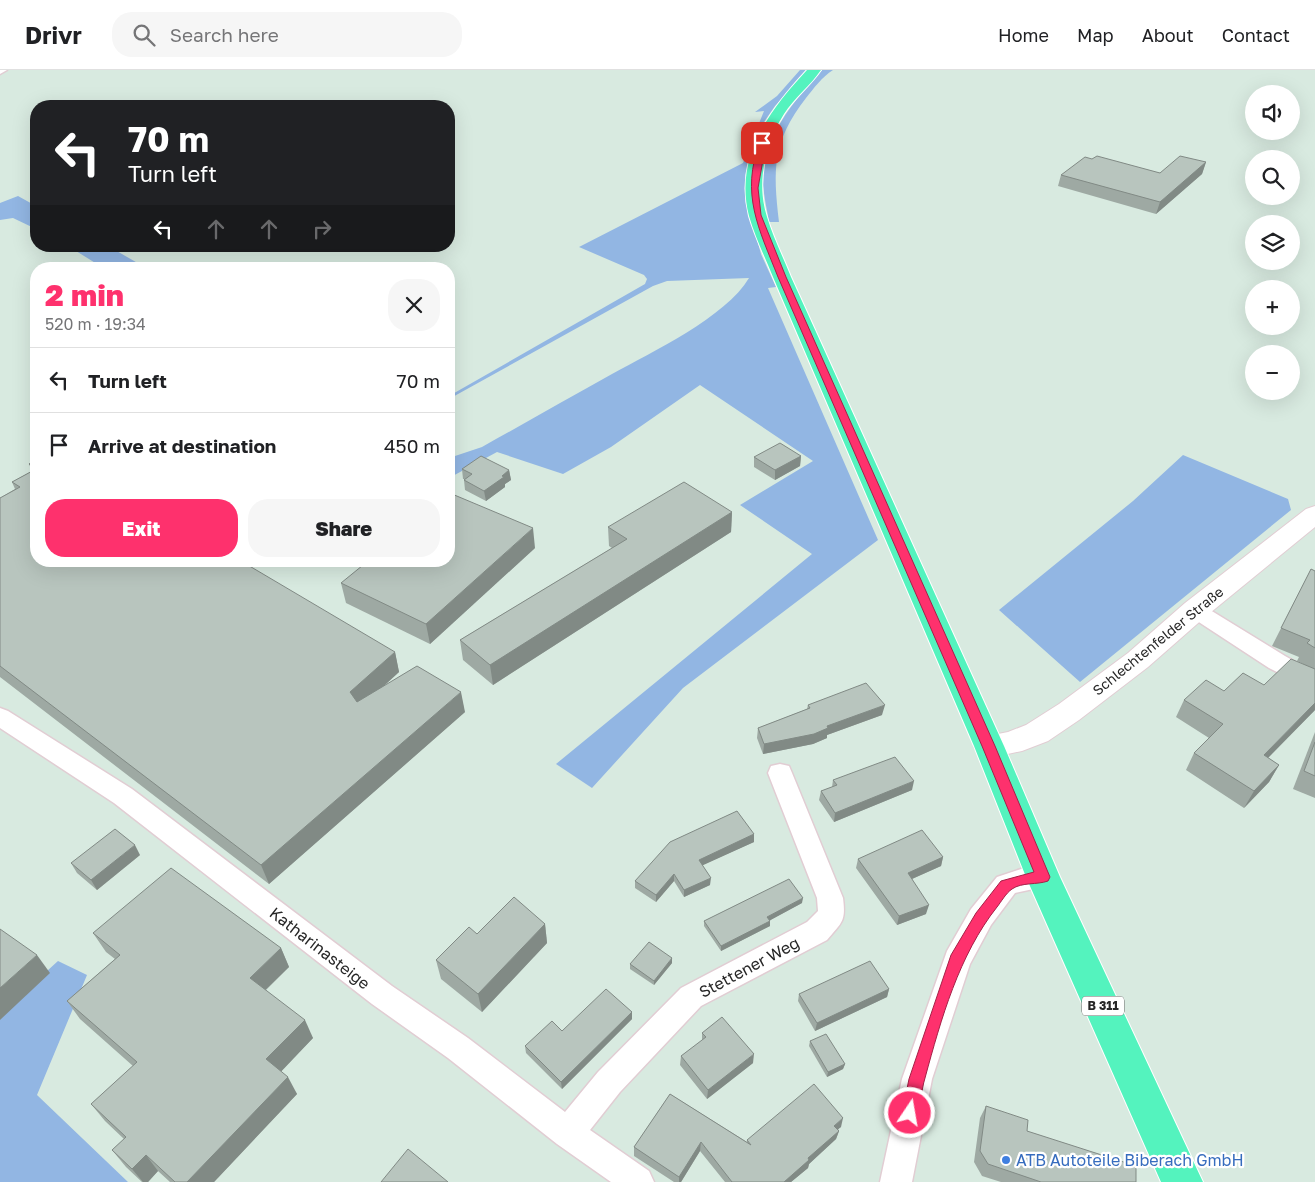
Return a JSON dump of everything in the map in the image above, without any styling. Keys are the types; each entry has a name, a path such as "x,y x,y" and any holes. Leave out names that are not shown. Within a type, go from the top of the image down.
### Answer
{"main road":[{"name":"B 311","path":"814,70 787,100 773,120 762,143 754,188 758,215 790,296 1044,877 1182,1182"}],"street":[{"name":"Schlechtenfelder Straße","path":"988,746 1011,743 1037,733 1069,712 1138,660 1195,610 1315,514"},
{"path":"1195,610 1277,662 1315,683"},
{"name":"Katharinasteige","path":"0,717 123,796 382,995 458,1048 568,1133 638,1182"},
{"name":"Stettener Weg","path":"568,1133 609,1082 691,998 817,931 832,915 830,898 780,773"},
{"path":"896,1182 917,1079 957,960 981,917 1006,885 1024,879 1044,877"}],"shaded area":[{"path":"800,70 808,70 775,106 764,122 756,143 752,221 761,254 776,287 768,288 878,540 683,688 592,788 556,764 812,554 740,505 813,461 700,385 611,447 563,474 497,452 455,475 455,456 482,447 687,332 724,306 749,278 667,281 653,286 455,396 455,393 645,284 647,279 644,275 579,247 743,163 764,111 755,112 777,96"},
{"path":"822,70 833,70 822,79 806,98 787,128 781,143 776,171 779,222 769,222 763,184 764,167 768,151 781,121"},
{"path":"18,196 30,203 30,226 13,218 0,220 0,203"},
{"path":"78,252 118,252 136,262 94,262"},
{"path":"1183,455 1288,499 1291,510 1080,682 999,610 1133,501"},
{"path":"58,961 87,975 37,1095 128,1182 0,1182 0,1014"}],"building":[{"path":"1097,156 1160,173 1180,156 1206,162 1160,202 1061,175 1085,157 1092,159"},
{"path":"780,443 801,456 775,470 754,457"},
{"path":"481,456 509,470 502,476 504,477 484,491 464,480 472,474 462,469"},
{"path":"30,472 30,567 251,567 395,652 350,692 357,702 417,666 461,692 261,865 0,666 0,498 20,487 12,482"},
{"path":"684,482 732,512 490,665 460,640 627,539 608,527"},
{"path":"455,495 533,528 426,624 341,583 361,567 455,567"},
{"path":"1311,569 1315,571 1315,648 1307,643 1310,640 1281,628"},
{"path":"1291,659 1315,669 1315,703 1264,755 1279,765 1254,791 1194,753 1223,724 1184,700 1206,680 1224,691 1243,673 1264,685"},
{"path":"866,683 885,705 827,726 828,728 814,734 764,744 758,728 810,708 808,705"},
{"path":"1315,742 1315,776 1304,771"},
{"path":"895,757 914,781 835,813 821,791 837,785 833,780"},
{"path":"737,811 754,834 699,860 711,878 684,890 674,874 656,895 635,881 670,842"},
{"path":"115,829 135,845 91,880 71,863"},
{"path":"922,830 943,857 908,873 929,905 899,916 858,859"},
{"path":"171,868 281,948 250,978 305,1020 266,1059 288,1077 187,1182 175,1182 146,1155 132,1169 112,1150 126,1137 91,1104 137,1062 67,1001 120,955 93,933"},
{"path":"789,879 803,898 767,917 770,921 721,946 704,921"},
{"path":"514,897 545,924 478,994 436,960 469,927 477,934"},
{"path":"0,929 37,955 0,988"},
{"path":"649,942 672,958 654,981 630,964"},
{"path":"870,961 889,989 817,1023 799,994"},
{"path":"606,989 632,1012 561,1082 525,1046 552,1021 562,1031"},
{"path":"722,1017 754,1054 708,1090 681,1056 706,1037 702,1033"},
{"path":"826,1034 845,1064 828,1072 810,1041"},
{"path":"814,1084 843,1118 834,1126 839,1131 784,1182 732,1182 701,1142 679,1177 634,1147 670,1094 751,1145 747,1140"},
{"path":"986,1106 1028,1120 1027,1131 1136,1166 1136,1182 1041,1182 988,1164 980,1151"},
{"path":"408,1149 448,1182 381,1182"}],"place":[{"name":"ATB Autoteile Biberach GmbH","path":"1006,1160"}],"route":[{"path":"762,143 754,188 758,215 782,277 1044,877 1024,879 1006,885 981,917 957,960 917,1079 910,1113"}]}
